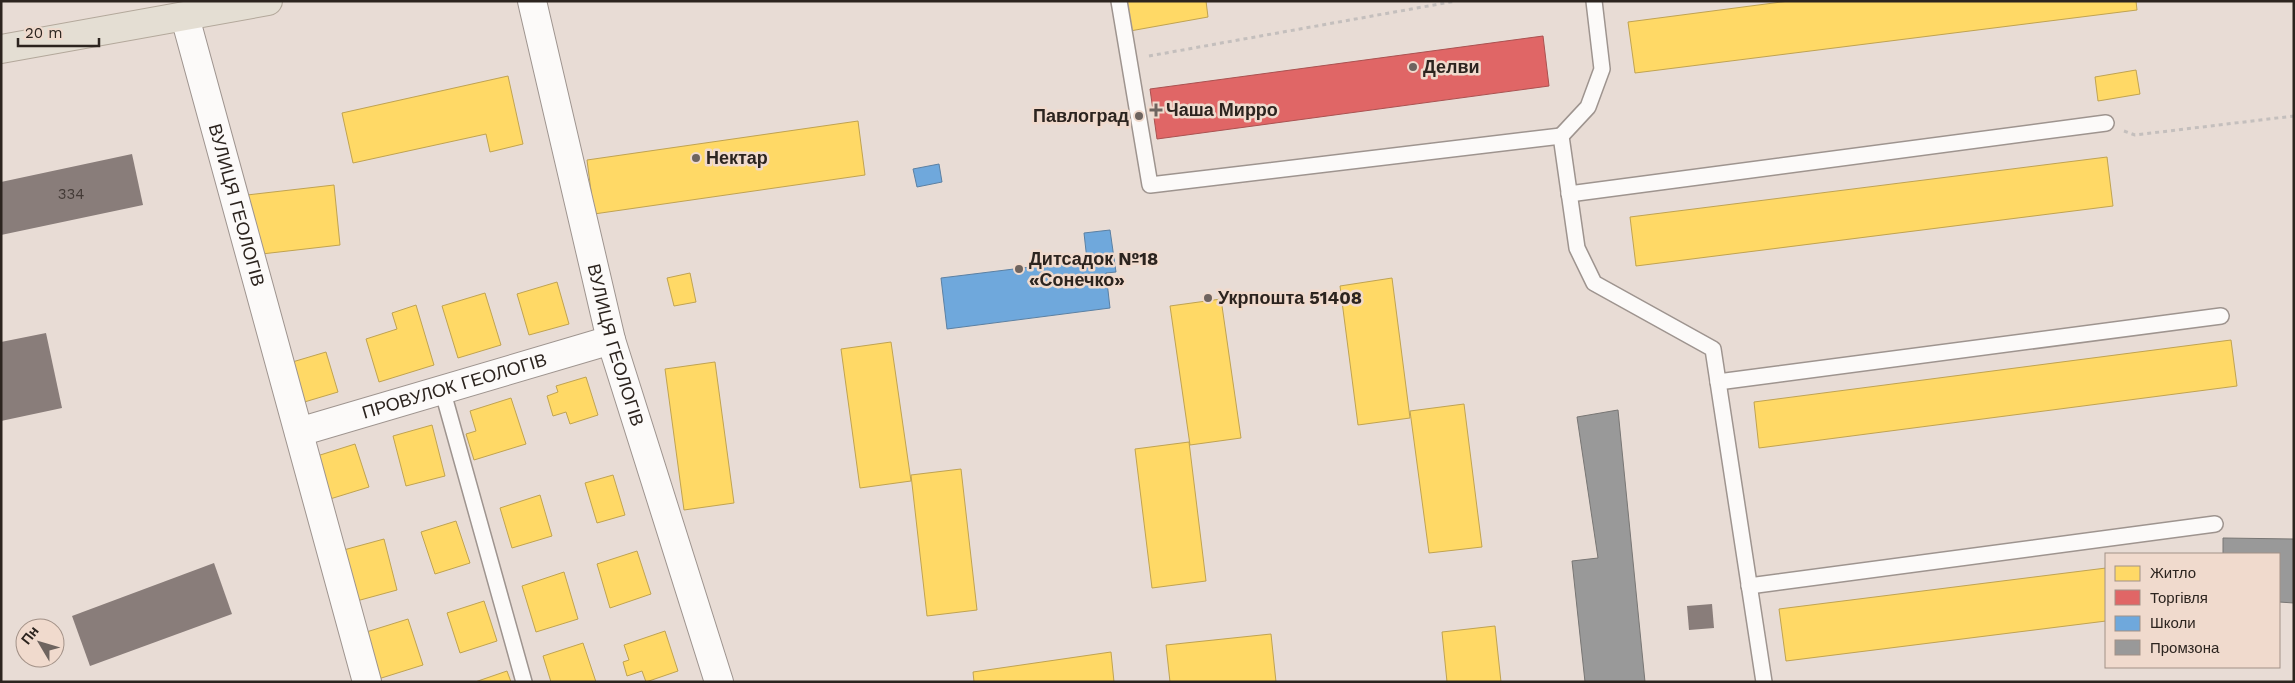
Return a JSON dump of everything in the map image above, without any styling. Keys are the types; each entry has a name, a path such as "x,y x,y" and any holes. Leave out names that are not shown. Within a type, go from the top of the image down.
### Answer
{"highway":[{"path":"1,48 268,1"}],"street":[{"name":"ВУЛИЦЯ ГЕОЛОГІВ","path":"532,1 611,340 719,682"},
{"name":"ВУЛИЦЯ ГЕОЛОГІВ","path":"185,17 367,682"},
{"name":"ПРОВУЛОК ГЕОЛОГІВ","path":"299,432 611,340"}],"lane":[{"path":"1119,1 1150,185 1561,136 1588,108 1602,69 1594,1"},
{"path":"1569,194 2106,123"},
{"path":"1561,136 1577,248 1594,283 1713,349 1764,682"},
{"path":"1718,382 2222,316"},
{"path":"442,389 524,682"},
{"path":"1749,586 2215,524"}],"path":[{"path":"1129,60 1456,1"},
{"path":"2106,123 2135,135 2294,116"}],"building: Житло":[{"path":"1125,1 1206,1 1208,17 1130,31"},
{"path":"1789,1 2136,1 2137,10 1635,73 1628,22"},
{"path":"2136,70 2140,94 2098,101 2095,77"},
{"path":"508,76 523,144 490,152 486,134 353,163 342,113"},
{"path":"858,121 865,175 594,214 587,160"},
{"path":"2107,157 2113,206 1636,266 1630,217"},
{"path":"334,185 340,245 253,255 247,195"},
{"path":"690,273 696,302 674,306 667,278"},
{"path":"1392,278 1410,418 1358,425 1340,286"},
{"path":"557,282 569,324 529,335 517,294"},
{"path":"485,293 501,345 458,358 442,306"},
{"path":"1221,299 1241,438 1190,445 1170,306"},
{"path":"416,305 434,365 379,382 366,339 397,329 392,313"},
{"path":"2231,340 2237,386 1759,448 1754,402"},
{"path":"891,342 911,481 860,488 841,349"},
{"path":"326,352 338,392 301,403 289,363"},
{"path":"715,362 734,503 684,510 665,369"},
{"path":"586,377 598,415 570,424 566,412 553,416 547,396 558,392 556,386"},
{"path":"511,398 526,444 474,460 466,434 476,431 470,411"},
{"path":"1464,404 1482,547 1429,553 1410,411"},
{"path":"432,425 445,476 406,486 393,436"},
{"path":"1189,442 1206,581 1152,588 1135,449"},
{"path":"355,444 369,487 330,499 317,456"},
{"path":"961,469 977,610 927,616 911,475"},
{"path":"613,475 625,515 597,523 585,483"},
{"path":"540,495 552,536 512,548 500,508"},
{"path":"456,521 470,563 435,574 421,532"},
{"path":"384,539 397,590 353,602 340,551"},
{"path":"637,551 651,594 610,608 597,564"},
{"path":"2105,568 2105,621 1786,661 1779,609"},
{"path":"564,572 578,619 536,632 522,586"},
{"path":"484,601 497,641 460,653 447,613"},
{"path":"408,619 423,665 375,680 360,634"},
{"path":"1495,626 1501,682 1447,682 1442,632"},
{"path":"665,631 678,671 646,682 642,671 627,676 623,662 629,660 624,645"},
{"path":"1271,634 1276,682 1170,682 1166,645"},
{"path":"583,643 596,682 551,682 543,656"},
{"path":"1111,652 1114,682 974,682 973,672"},
{"path":"507,671 511,682 475,682"}],"building: Торгівля":[{"path":"1543,36 1549,86 1157,139 1150,89"}],"building: Школи":[{"path":"939,164 942,182 917,187 913,169"},
{"path":"1110,230 1116,272 1106,273 1110,308 947,329 941,278 1087,260 1084,233"}],"building: Промзона":[{"path":"1618,410 1645,682 1585,682 1572,561 1598,558 1577,417"},
{"path":"2223,538 2294,539 2294,603 2280,602 2280,553 2223,553"}],"building: Інше":[{"path":"132,154 143,205 1,235 1,182"},
{"path":"46,333 62,408 1,421 1,342"},
{"path":"214,563 232,614 90,666 72,616"},
{"path":"1712,604 1714,628 1689,630 1687,606"}],"place":[{"name":"Делви","path":"1413,67"},
{"name":"Чаша Мирро","path":"1156,110"},
{"name":"Павлоград","path":"1139,116"},
{"name":"Нектар","path":"696,158"},
{"name":"Дитсадок №18 «Сонечко»","path":"1019,269"},
{"name":"Укрпошта 51408","path":"1208,298"}]}
